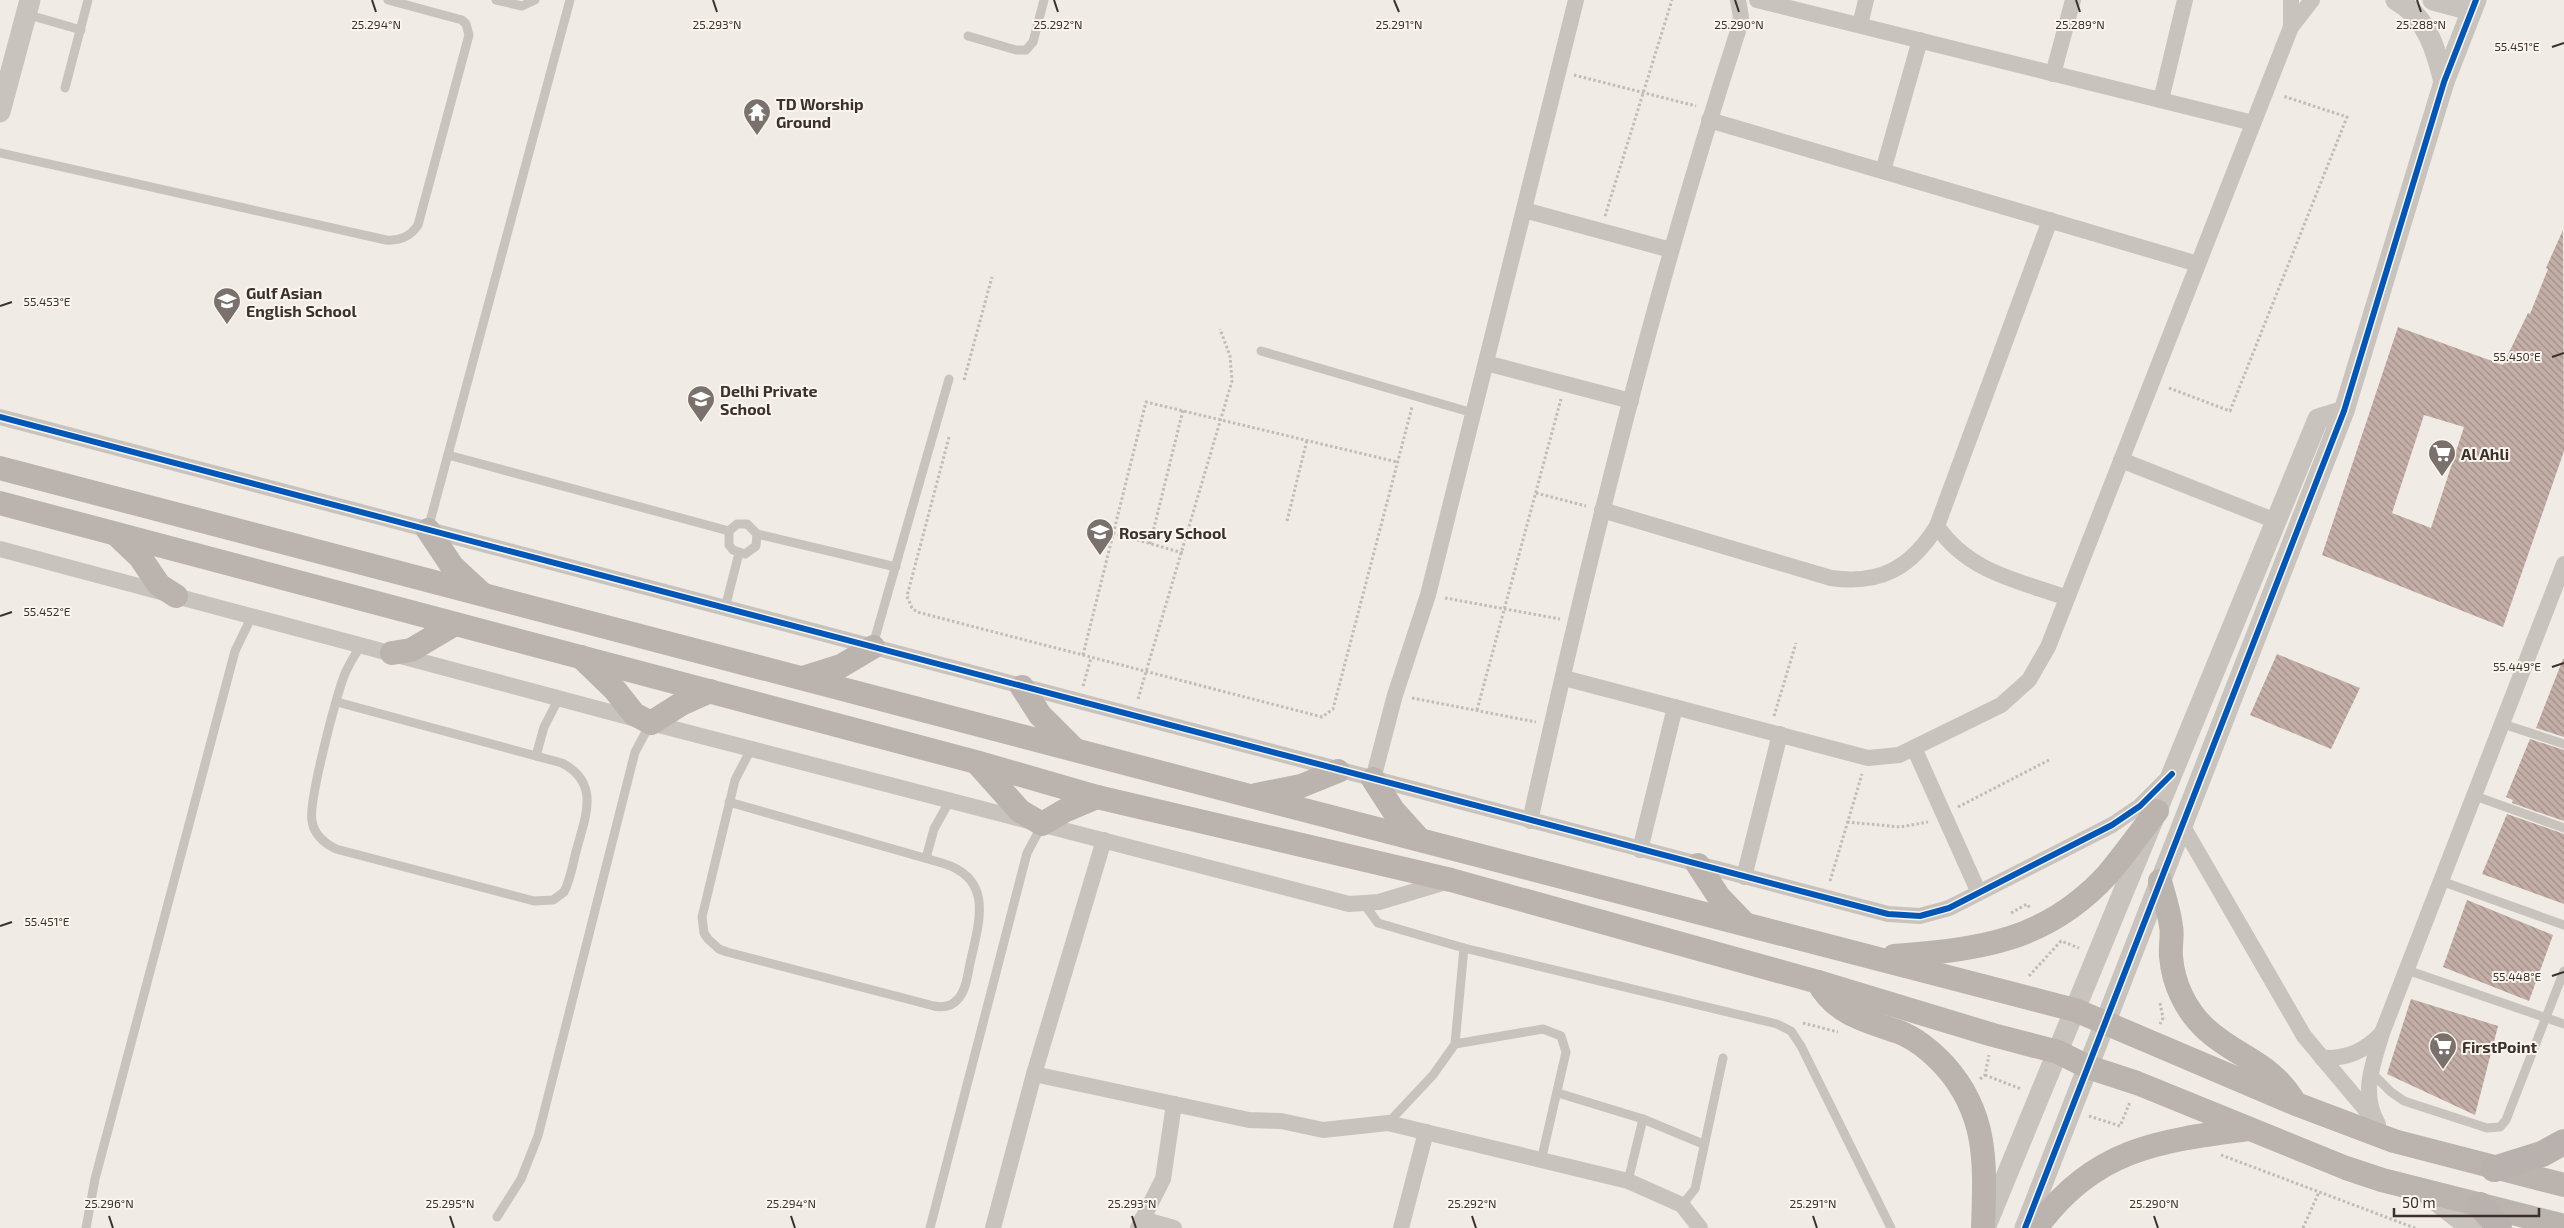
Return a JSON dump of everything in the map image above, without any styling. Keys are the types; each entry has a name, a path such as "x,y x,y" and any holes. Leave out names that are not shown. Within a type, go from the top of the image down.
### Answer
{"main road":[{"path":"0,468 484,596 2075,1010 2104,1024 2153,1042 2296,1104 2394,1141 2564,1186"},
{"path":"0,503 976,762 1097,797 1451,880 1818,982 1993,1035 2058,1052 2088,1067 2137,1084 2346,1168 2421,1190 2499,1228"},
{"path":"428,530 452,566 484,596"},
{"path":"115,533 140,557 159,585 176,596"},
{"path":"392,654 411,650 456,624"},
{"path":"803,678 841,666 873,647"},
{"path":"580,656 615,690 634,714 651,723 682,704 710,691"},
{"path":"1022,687 1040,715 1076,750"},
{"path":"976,762 1020,811 1042,824 1064,811 1097,797"},
{"path":"1250,796 1301,786 1338,771"},
{"path":"1373,779 1393,810 1419,839"},
{"path":"1876,957 1971,949 2011,938 2042,925 2066,911 2108,874 2157,811"},
{"path":"1698,865 1718,897 1745,924"},
{"path":"2160,881 2172,928 2172,969 2181,995 2188,1008 2207,1030 2219,1040 2267,1069 2283,1085 2296,1104"},
{"path":"1818,982 1824,992 1840,1009 1903,1034 1921,1044 1937,1058 1964,1090 1980,1128 1983,1148 1984,1228"},
{"path":"2036,1228 2064,1194 2084,1178 2130,1152 2180,1138 2249,1129"},
{"path":"2494,1168 2542,1154 2564,1142"},
{"path":"2476,1216 2564,1226"}],"street":[{"path":"1373,779 1396,695 1428,595 1576,0"},
{"path":"1530,821 1602,510 1671,250 1738,31 1741,17 1738,0"},
{"path":"1757,0 2253,123"},
{"path":"1860,25 1866,0"},
{"path":"2054,74 2073,0"},
{"path":"2161,100 2185,0"},
{"path":"2291,0 2291,27"},
{"path":"1564,678 1868,758 1899,754 1914,748 1984,714 2016,693 2040,664 2291,27 2312,0"},
{"path":"2396,0 2412,11 2428,33 2436,50 2444,82"},
{"path":"2025,1228 2344,411 2444,82 2473,5 2433,0"},
{"path":"0,112 6,65 28,7"},
{"path":"1883,171 1920,40"},
{"path":"1711,115 1883,171 2198,264"},
{"path":"1524,210 1671,250"},
{"path":"1602,510 1831,578 1848,580 1867,579 1900,567 1915,556 1936,526 2050,220"},
{"path":"1486,363 1631,401"},
{"path":"1984,1228 2318,419 2344,411"},
{"path":"0,418 1640,850 1904,916 1936,913 1979,893 2119,820 2140,806 2172,774"},
{"path":"2121,460 2276,521"},
{"path":"1936,526 1956,550 1980,567 2067,598"},
{"path":"0,549 651,723 1349,904 1364,904 1451,880"},
{"path":"2378,1124 2368,1099 2371,1072 2382,1034 2504,724 2564,564"},
{"path":"1640,850 1675,707"},
{"path":"1744,877 1775,733"},
{"path":"1914,748 1979,893"},
{"path":"2182,825 2296,1024 2322,1058 2394,1141"},
{"path":"994,1228 1034,1074 1104,840"},
{"path":"2322,1058 2336,1058 2362,1051 2382,1034"},
{"path":"1034,1074 1249,1120 1281,1120 1323,1130 1388,1122 1628,1181 1682,1205 1700,1228"},
{"path":"1174,1104 1164,1179 1140,1223 1174,1228"},
{"path":"1401,1228 1426,1132"}],"lane":[{"path":"66,88 88,0"},
{"path":"0,153 386,240 401,239 408,236 418,225 469,34 466,24 462,20 388,0"},
{"path":"496,0 522,6 535,0"},
{"path":"428,530 570,0"},
{"path":"968,36 1016,50 1026,50 1033,42 1044,0"},
{"path":"28,7 81,30"},
{"path":"1261,351 1473,412"},
{"path":"873,647 949,379"},
{"path":"448,455 730,531"},
{"path":"737,524 751,526 757,534 758,540 751,551 739,553 732,550 728,545 730,531 737,524"},
{"path":"757,534 896,567"},
{"path":"725,608 739,553"},
{"path":"86,1228 95,1179 232,660 252,616"},
{"path":"337,702 562,763 576,773 585,787 588,804 567,886 553,900 540,903 336,849 320,839 315,831 311,812 337,702 344,675 361,645"},
{"path":"536,756 544,727 559,698"},
{"path":"497,1217 521,1179 538,1136 635,752 651,723"},
{"path":"2504,724 2564,744"},
{"path":"729,802 952,866 968,878 978,896 980,917 963,989 957,1000 946,1006 934,1006 736,955 713,945 704,933 702,917 718,846 729,802 735,780 752,749"},
{"path":"2475,796 2564,828"},
{"path":"926,858 934,829 950,800"},
{"path":"930,1228 1027,853 1042,824"},
{"path":"2441,882 2564,925"},
{"path":"1364,904 1378,923 1464,948 1777,1024 1790,1031 1801,1046 1891,1228"},
{"path":"1388,1122 1433,1075 1455,1044 1464,948"},
{"path":"2407,970 2564,1024"},
{"path":"2371,1072 2391,1092 2404,1100 2487,1128 2496,1128 2506,1120 2564,971"},
{"path":"1455,1044 1543,1029 1561,1036 1566,1052 1541,1161"},
{"path":"1682,1205 1695,1189 1703,1144 1723,1058"},
{"path":"1558,1093 1642,1119 1703,1144"},
{"path":"1628,1181 1642,1119"}],"path":[{"path":"1600,231 1672,0"},
{"path":"1558,72 1643,93 1711,115"},
{"path":"2152,381 2230,411 2347,118 2266,90"},
{"path":"964,381 992,277"},
{"path":"1133,716 1222,420 1232,375 1230,356 1220,329"},
{"path":"1477,710 1565,384"},
{"path":"951,428 908,590 908,602 917,612 1322,717 1330,713 1415,396"},
{"path":"1083,656 1146,402 1398,462"},
{"path":"1150,544 1183,410"},
{"path":"1287,521 1307,440"},
{"path":"1536,493 1602,510"},
{"path":"1114,533 1183,553"},
{"path":"1428,595 1575,622"},
{"path":"1775,733 1796,643"},
{"path":"1079,702 1091,658"},
{"path":"1396,695 1551,726"},
{"path":"1826,898 1868,758"},
{"path":"2211,1154 2232,1159 2415,1228"},
{"path":"2303,1228 2319,1192"}],"building":[{"path":"2563,230 2564,451 2503,627 2322,555 2398,327 2503,365 2528,313 2530,314 2548,269 2546,268","holes":["2424,415 2464,427 2431,528 2392,513"]},
{"path":"2277,654 2360,688 2331,749 2250,715"},
{"path":"2564,659 2564,737 2536,728"},
{"path":"2530,739 2564,750 2564,821 2512,803 2513,800 2506,797"},
{"path":"2507,814 2564,834 2564,904 2482,874"},
{"path":"2467,900 2553,935 2529,1001 2443,967"},
{"path":"2411,999 2498,1026 2475,1115 2387,1074"}],"cycle path":[{"path":"2025,1228 2344,411 2444,82 2476,0"},
{"path":"0,417 1888,914 1920,916 1949,908 2112,825 2140,806 2172,774"}],"place":[{"name":"TD Worship Ground","path":"757,136"},
{"name":"Gulf Asian English School","path":"227,325"},
{"name":"Delhi Private School","path":"701,423"},
{"name":"Al Ahli","path":"2442,477"},
{"name":"Rosary School","path":"1100,556"},
{"name":"FirstPoint","path":"2443,1070"}]}
